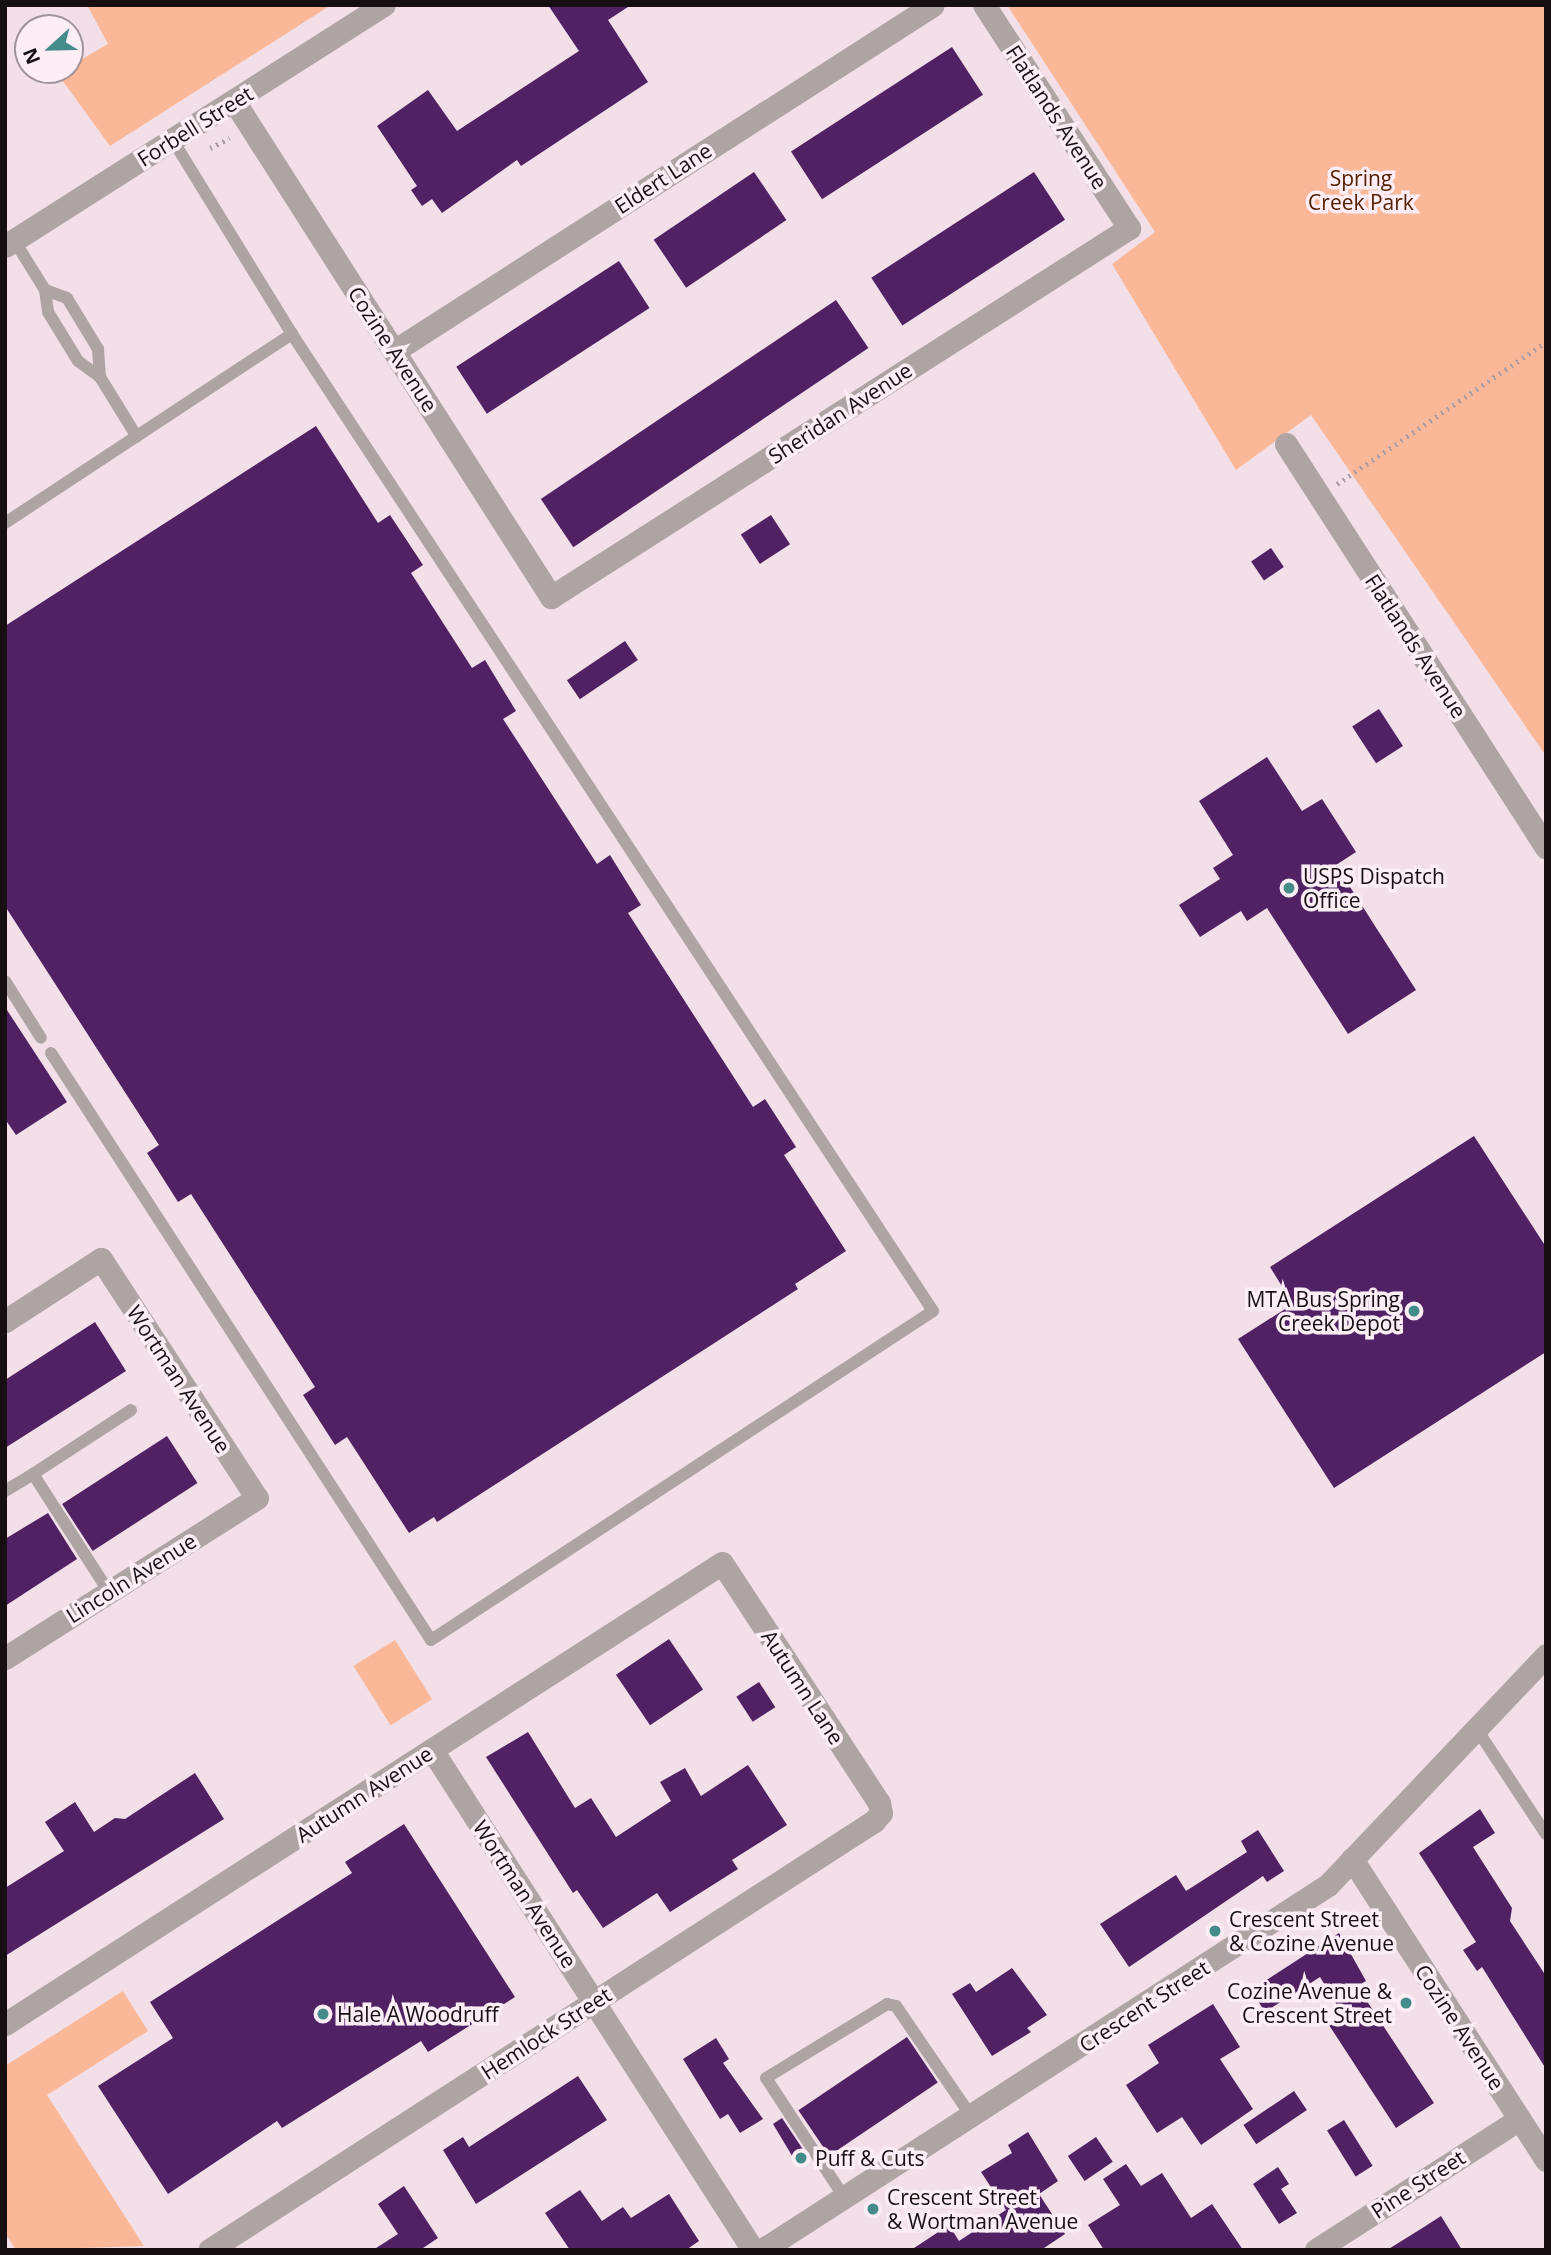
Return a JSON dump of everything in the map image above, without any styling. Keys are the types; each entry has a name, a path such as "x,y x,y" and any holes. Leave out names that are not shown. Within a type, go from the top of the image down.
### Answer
{"street":[{"name":"Forbell Street","path":"10,243 384,5"},
{"name":"Eldert Lane","path":"394,351 933,5"},
{"name":"Flatlands Avenue","path":"984,5 1129,228"},
{"name":"Cozine Avenue","path":"234,101 551,597"},
{"name":"Sheridan Avenue","path":"551,597 1129,228"},
{"name":"Flatlands Avenue","path":"1286,444 1546,848"},
{"name":"Wortman Avenue","path":"5,1321 101,1259 257,1499"},
{"name":"Lincoln Avenue","path":"5,1658 257,1499"},
{"name":"Autumn Avenue","path":"5,2024 722,1563"},
{"name":"Autumn Lane","path":"722,1563 878,1802 881,1813"},
{"name":"Crescent Street","path":"762,2250 1328,1885 1546,1655"},
{"name":"Wortman Avenue","path":"432,1750 753,2250"},
{"name":"Hemlock Street","path":"209,2250 881,1813"},
{"name":"Cozine Avenue","path":"1352,1859 1546,2160"},
{"name":"Pine Street","path":"1316,2250 1519,2119"}],"lane":[{"path":"51,1053 430,1640 933,1311 292,334 172,139"},
{"path":"10,243 45,290 48,312 78,361 100,377 137,437"},
{"path":"45,290 67,298 99,349 100,377"},
{"path":"5,523 292,334"},
{"path":"5,981 41,1038"},
{"path":"5,1491 131,1410"},
{"path":"33,1474 109,1592"},
{"path":"1476,1728 1546,1833"},
{"path":"844,2197 766,2078 887,2004 896,2006 971,2116"}],"path":[{"path":"210,148 234,136"},
{"path":"1319,496 1546,342"}],"green space":[{"path":"87,5 331,5 110,146 65,84 84,84 84,58 108,44"},
{"name":"Spring Creek Park","path":"1007,5 1546,5 1546,756 1311,415 1236,470 1112,264 1155,232"},
{"path":"395,1640 432,1699 391,1725 353,1666"},
{"path":"123,1991 148,2031 47,2095 144,2246 16,2250 5,2233 5,2066"}],"building":[{"path":"548,5 631,5 608,20 648,82 521,166 517,160 442,213 432,199 422,206 411,190 417,186 377,126 428,90 457,131 579,51"},
{"path":"952,47 983,95 822,199 791,152"},
{"path":"754,172 786,220 686,288 654,240"},
{"path":"1034,172 1065,220 902,325 871,278"},
{"path":"619,261 649,308 487,414 456,367"},
{"path":"836,300 868,348 573,547 541,499"},
{"path":"316,426 378,523 390,515 423,565 411,573 472,668 485,660 516,711 503,719 597,864 610,855 641,905 628,913 753,1107 765,1099 796,1147 784,1155 846,1251 795,1284 798,1289 437,1522 434,1517 409,1533 347,1437 335,1445 303,1395 315,1387 191,1194 178,1202 147,1153 159,1145 5,906 5,626"},
{"path":"771,515 790,544 760,564 741,535"},
{"path":"1271,548 1284,567 1264,580 1251,561"},
{"path":"625,641 638,660 580,699 567,680"},
{"path":"1379,709 1403,746 1376,763 1352,726"},
{"name":"USPS Dispatch Office","path":"1267,757 1302,811 1322,799 1356,852 1336,865 1416,990 1348,1034 1267,908 1247,921 1241,911 1200,937 1179,905 1220,879 1213,868 1233,855 1199,801"},
{"path":"5,1007 67,1102 16,1135 5,1119"},
{"name":"MTA Bus Spring Creek Depot","path":"1474,1136 1546,1247 1546,1352 1334,1488 1238,1339 1293,1304 1270,1267"},
{"path":"95,1322 126,1371 5,1448 5,1380"},
{"path":"167,1436 197,1483 93,1551 62,1504"},
{"path":"48,1513 77,1559 5,1606 5,1539"},
{"path":"669,1639 703,1690 650,1725 616,1675"},
{"path":"759,1682 775,1707 753,1722 736,1697"},
{"path":"528,1732 575,1808 591,1798 616,1837 671,1801 660,1782 685,1768 701,1796 748,1765 787,1825 732,1860 738,1869 670,1912 657,1893 603,1928 577,1890 573,1893 486,1757"},
{"path":"195,1773 224,1819 5,1956 5,1888 64,1851 45,1822 75,1802 94,1832 115,1818 125,1819"},
{"path":"1480,1809 1495,1833 1473,1847 1512,1908 1510,1921 1546,1976 1546,2069 1482,1967 1477,1971 1463,1950 1476,1942 1419,1853"},
{"name":"Hale A Woodruff","path":"404,1824 515,1997 428,2052 421,2041 282,2128 277,2121 168,2194 98,2086 173,2038 150,2002 352,1873 345,1862"},
{"path":"1258,1830 1284,1871 1267,1882 1263,1876 1129,1967 1100,1924 1176,1875 1186,1891 1247,1852 1241,1841"},
{"path":"1339,1933 1366,1981 1357,1986 1434,2103 1396,2128 1327,2022 1342,2013 1320,1977 1265,2012 1251,1990"},
{"path":"1012,1968 1047,2015 1027,2028 1031,2032 992,2056 952,1994 970,1983 976,1992"},
{"path":"1213,2004 1240,2047 1220,2059 1253,2109 1201,2145 1182,2117 1157,2133 1126,2085 1159,2063 1148,2045"},
{"path":"907,2037 938,2083 829,2156 798,2110"},
{"path":"716,2038 729,2059 723,2063 763,2119 740,2133 728,2114 720,2119 683,2059"},
{"path":"578,2076 607,2120 476,2204 443,2150 463,2137 469,2147"},
{"path":"1294,2091 1307,2110 1256,2144 1243,2125"},
{"path":"782,2118 808,2157 797,2164 773,2124"},
{"path":"1344,2120 1373,2166 1356,2176 1327,2131"},
{"path":"1028,2132 1058,2181 1039,2194 1065,2234 1041,2250 911,2250 949,2225 959,2241 1006,2210 981,2172 1012,2153 1008,2145"},
{"path":"1096,2137 1113,2162 1085,2181 1068,2156"},
{"path":"1126,2164 1141,2186 1162,2173 1191,2218 1212,2204 1243,2250 1104,2250 1088,2225 1120,2205 1103,2179"},
{"path":"1278,2167 1289,2184 1281,2189 1297,2213 1279,2224 1253,2184"},
{"path":"404,2186 438,2238 420,2250 373,2250 398,2234 378,2204"},
{"path":"580,2190 602,2221 623,2207 631,2218 669,2194 699,2241 686,2250 570,2250 545,2213"},
{"path":"1441,2216 1462,2250 1387,2250 1424,2227"}],"place":[{"name":"USPS Dispatch Office","path":"1289,888"},
{"name":"MTA Bus Spring Creek Depot","path":"1414,1311"},
{"name":"Crescent Street & Cozine Avenue","path":"1215,1931"},
{"name":"Cozine Avenue & Crescent Street","path":"1406,2003"},
{"name":"Hale A Woodruff","path":"323,2014"},
{"name":"Puff & Cuts","path":"801,2158"},
{"name":"Crescent Street & Wortman Avenue","path":"873,2209"}]}
